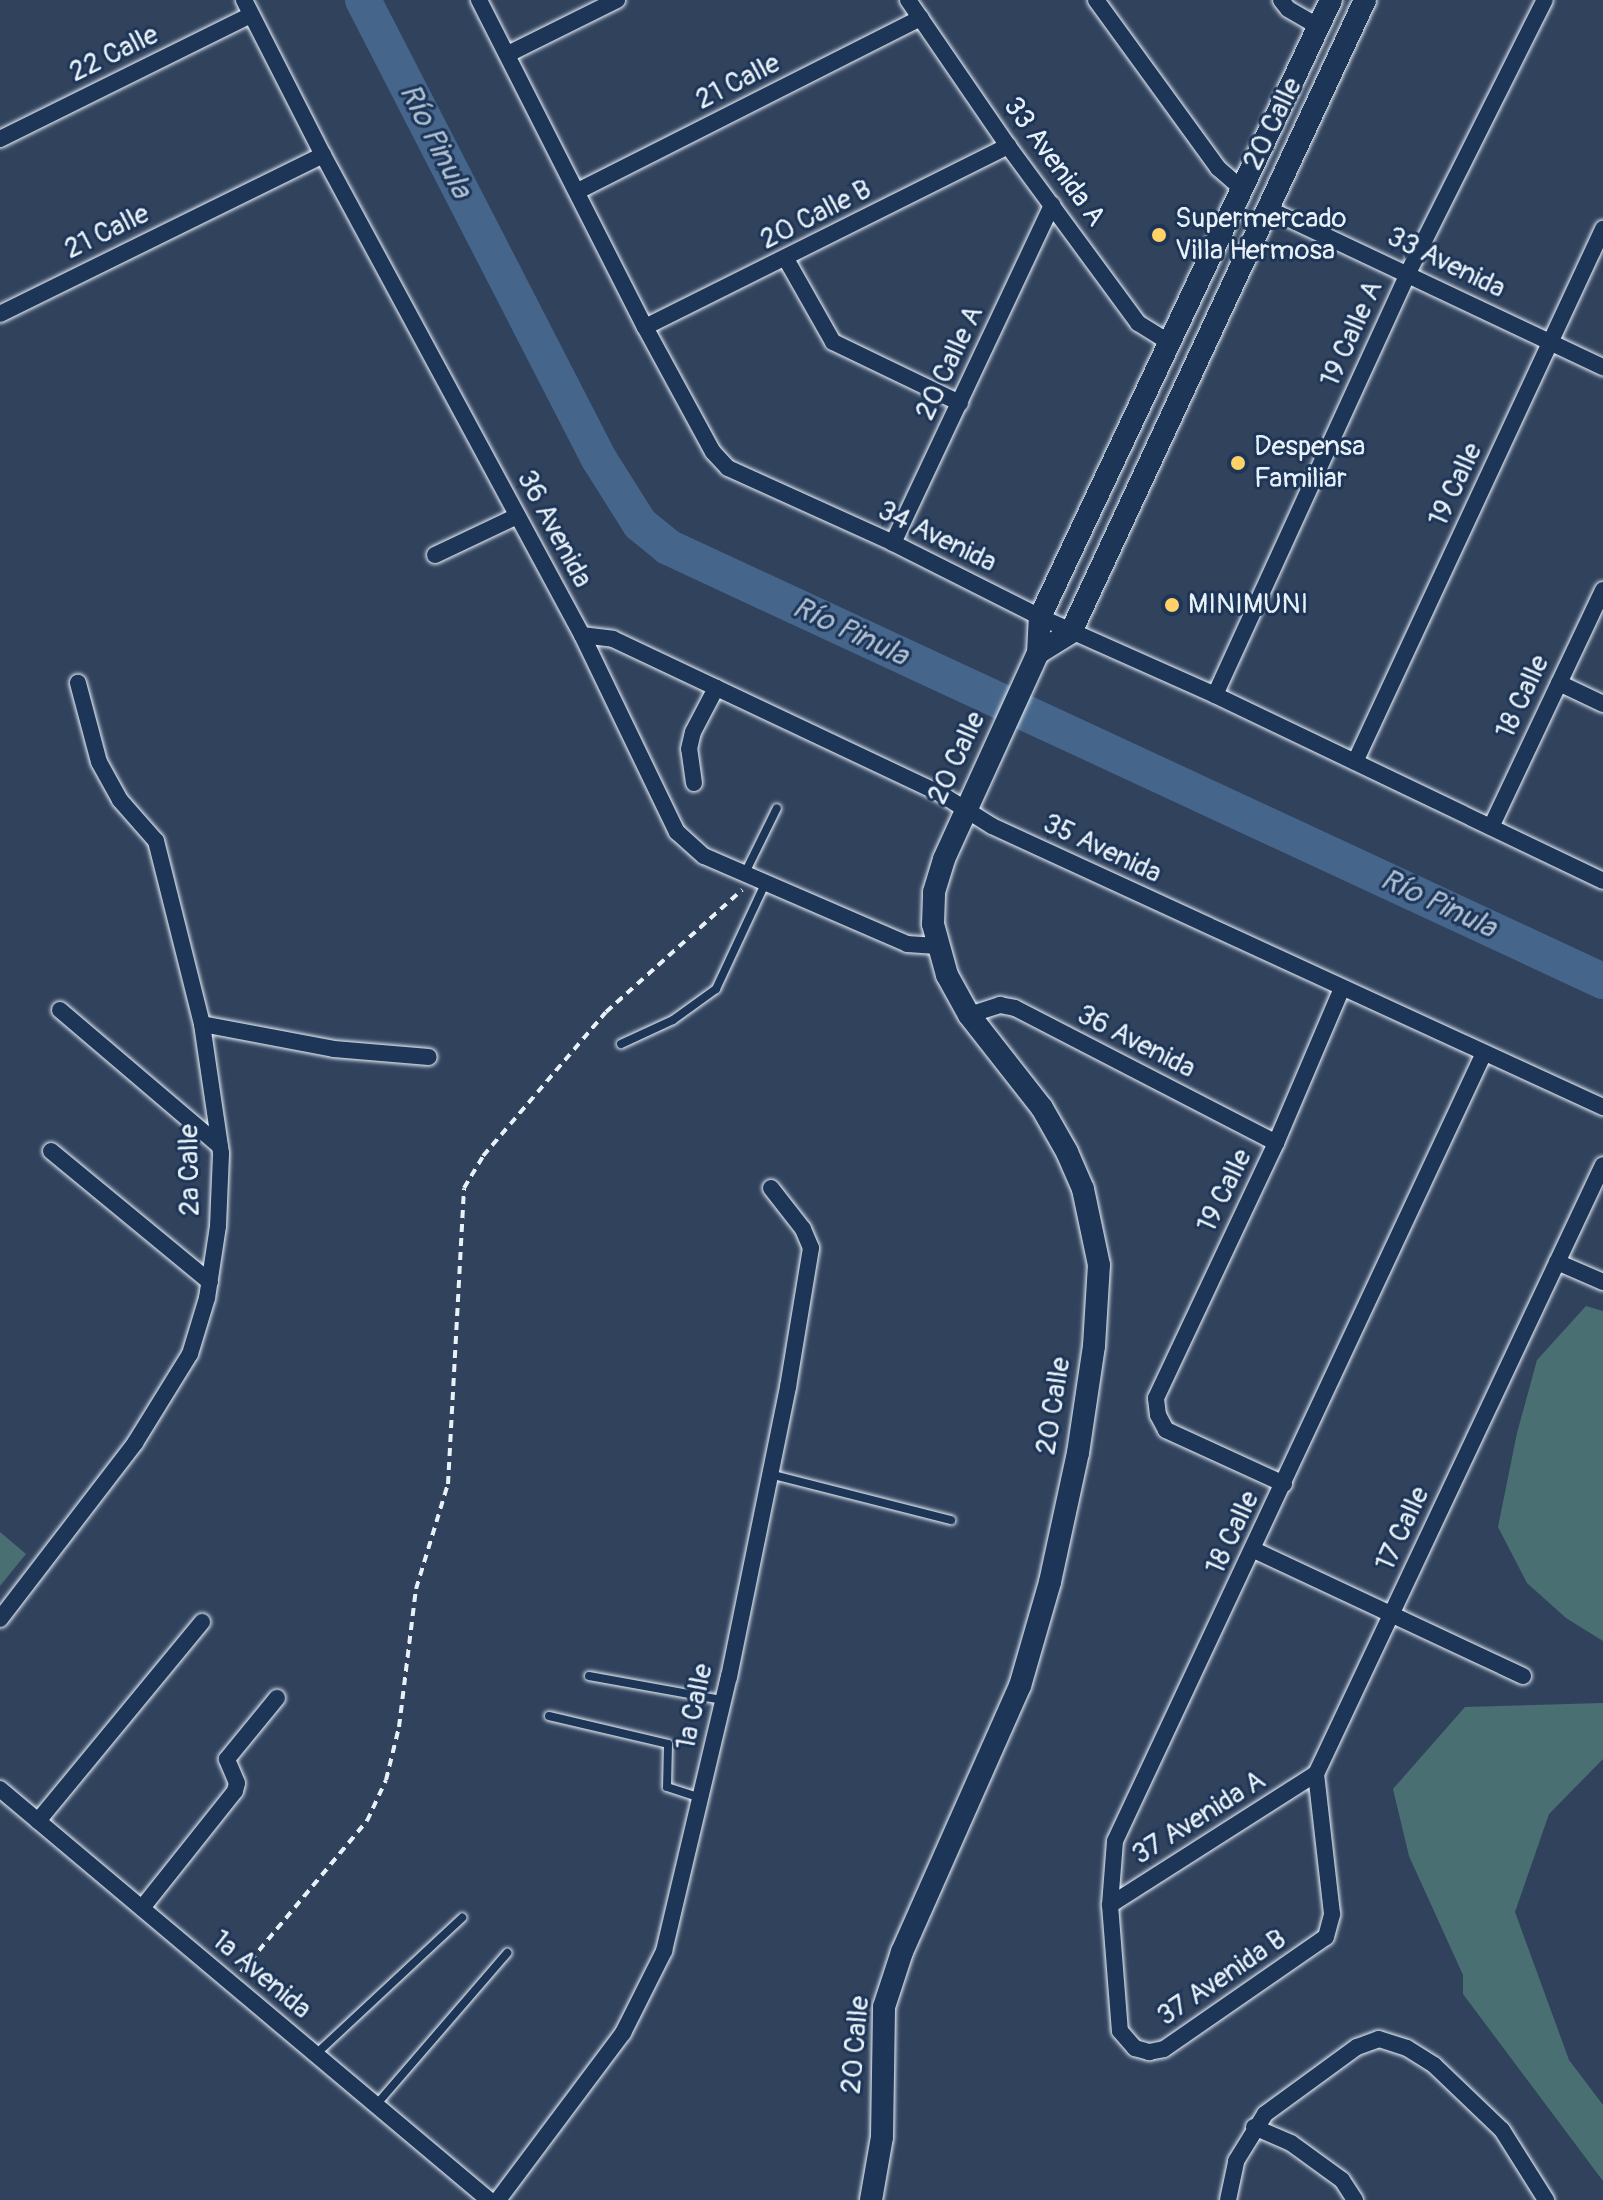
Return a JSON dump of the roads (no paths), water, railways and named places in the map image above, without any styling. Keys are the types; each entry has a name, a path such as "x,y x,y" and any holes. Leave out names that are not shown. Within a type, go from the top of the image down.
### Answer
{"main road":[{"name":"20 Calle","path":"871,2200 882,2137 884,2007 902,1952 1020,1686 1053,1568 1078,1453 1094,1346 1099,1265 1083,1189 1042,1108 969,1015 947,975 937,946 934,892 966,810 1038,653 1040,617 1331,0"},
{"name":"20 Calle","path":"1071,632 1237,268 1365,0"},
{"path":"1237,268 1253,203 1242,189"},
{"path":"1038,653 1071,632"}],"street":[{"name":"34 Avenida","path":"479,0 645,327 713,452 728,468 893,543 1071,632 1215,695 1603,881"},
{"path":"508,54 617,0"},
{"name":"33 Avenida A","path":"908,0 1008,146 1138,323 1169,342"},
{"path":"1096,0 1218,168 1242,189"},
{"path":"1281,0 1288,9 1319,27"},
{"name":"19 Calle A","path":"1215,695 1408,273 1545,0"},
{"name":"22 Calle","path":"0,139 248,7"},
{"name":"36 Avenida","path":"248,7 323,155 582,635 677,832 704,856 907,944 937,946"},
{"name":"21 Calle","path":"578,191 921,18"},
{"name":"20 Calle B","path":"645,327 1008,146"},
{"name":"21 Calle","path":"0,314 323,155"},
{"name":"20 Calle A","path":"893,543 1052,205"},
{"name":"33 Avenida","path":"1266,208 1603,367"},
{"name":"19 Calle","path":"1355,762 1603,229"},
{"path":"786,259 833,342 960,403"},
{"path":"435,555 517,516"},
{"name":"18 Calle","path":"1491,827 1603,590"},
{"name":"35 Avenida","path":"582,635 613,639 941,794 992,826 1603,1107"},
{"name":"2a Calle","path":"0,1619 48,1561 151,1418 190,1354 210,1282 218,1226 220,1146 202,1024 165,887 156,841 120,800 99,762 78,683"},
{"path":"1559,683 1603,704"},
{"path":"694,783 689,749 693,732 716,688"},
{"name":"19 Calle","path":"1284,1484 1166,1430 1158,1415 1158,1390 1276,1143 1342,988"},
{"name":"36 Avenida","path":"969,1015 1000,1005 1015,1008 1276,1143"},
{"path":"60,1010 220,1146"},
{"path":"202,1024 334,1049 429,1057"},
{"name":"18 Calle","path":"1135,2048 1120,2031 1110,1905 1115,1841 1254,1550 1484,1053"},
{"path":"51,1151 210,1282"},
{"name":"17 Calle","path":"1316,1774 1603,1165"},
{"name":"1a Calle","path":"498,2200 623,2033 664,1951 724,1700 811,1248 803,1229 771,1188"},
{"path":"1557,1262 1603,1282"},
{"path":"1254,1550 1523,1676"},
{"path":"38,1821 202,1622"},
{"path":"142,1908 235,1791 237,1783 227,1759 277,1698"},
{"name":"37 Avenida A","path":"1110,1905 1316,1774"},
{"name":"37 Avenida B","path":"1135,2048 1149,2052 1164,2049 1321,1943 1330,1930 1332,1914 1316,1774"},
{"name":"1a Avenida","path":"0,1789 489,2200"},
{"path":"1228,2200 1236,2161 1254,2127 1265,2114 1320,2071 1357,2047 1379,2039 1407,2048 1434,2065 1491,2119 1502,2130 1546,2200"},
{"path":"1254,2127 1291,2143 1342,2180 1355,2200"}],"lane":[{"path":"621,1044 673,1020 716,989 777,808"},
{"path":"769,1474 951,1520"},
{"path":"589,1676 724,1700"},
{"path":"549,1716 668,1744 667,1787 702,1798"},
{"path":"315,2054 462,1918"},
{"path":"376,2105 507,1953"}],"waterway":[{"name":"Río Pinula","path":"363,0 599,459 640,524 668,547 1603,981"}],"place":[{"name":"Supermercado Villa Hermosa","path":"1159,235"},
{"name":"Despensa Familiar","path":"1238,463"},
{"name":"MINIMUNI","path":"1172,605"}]}
